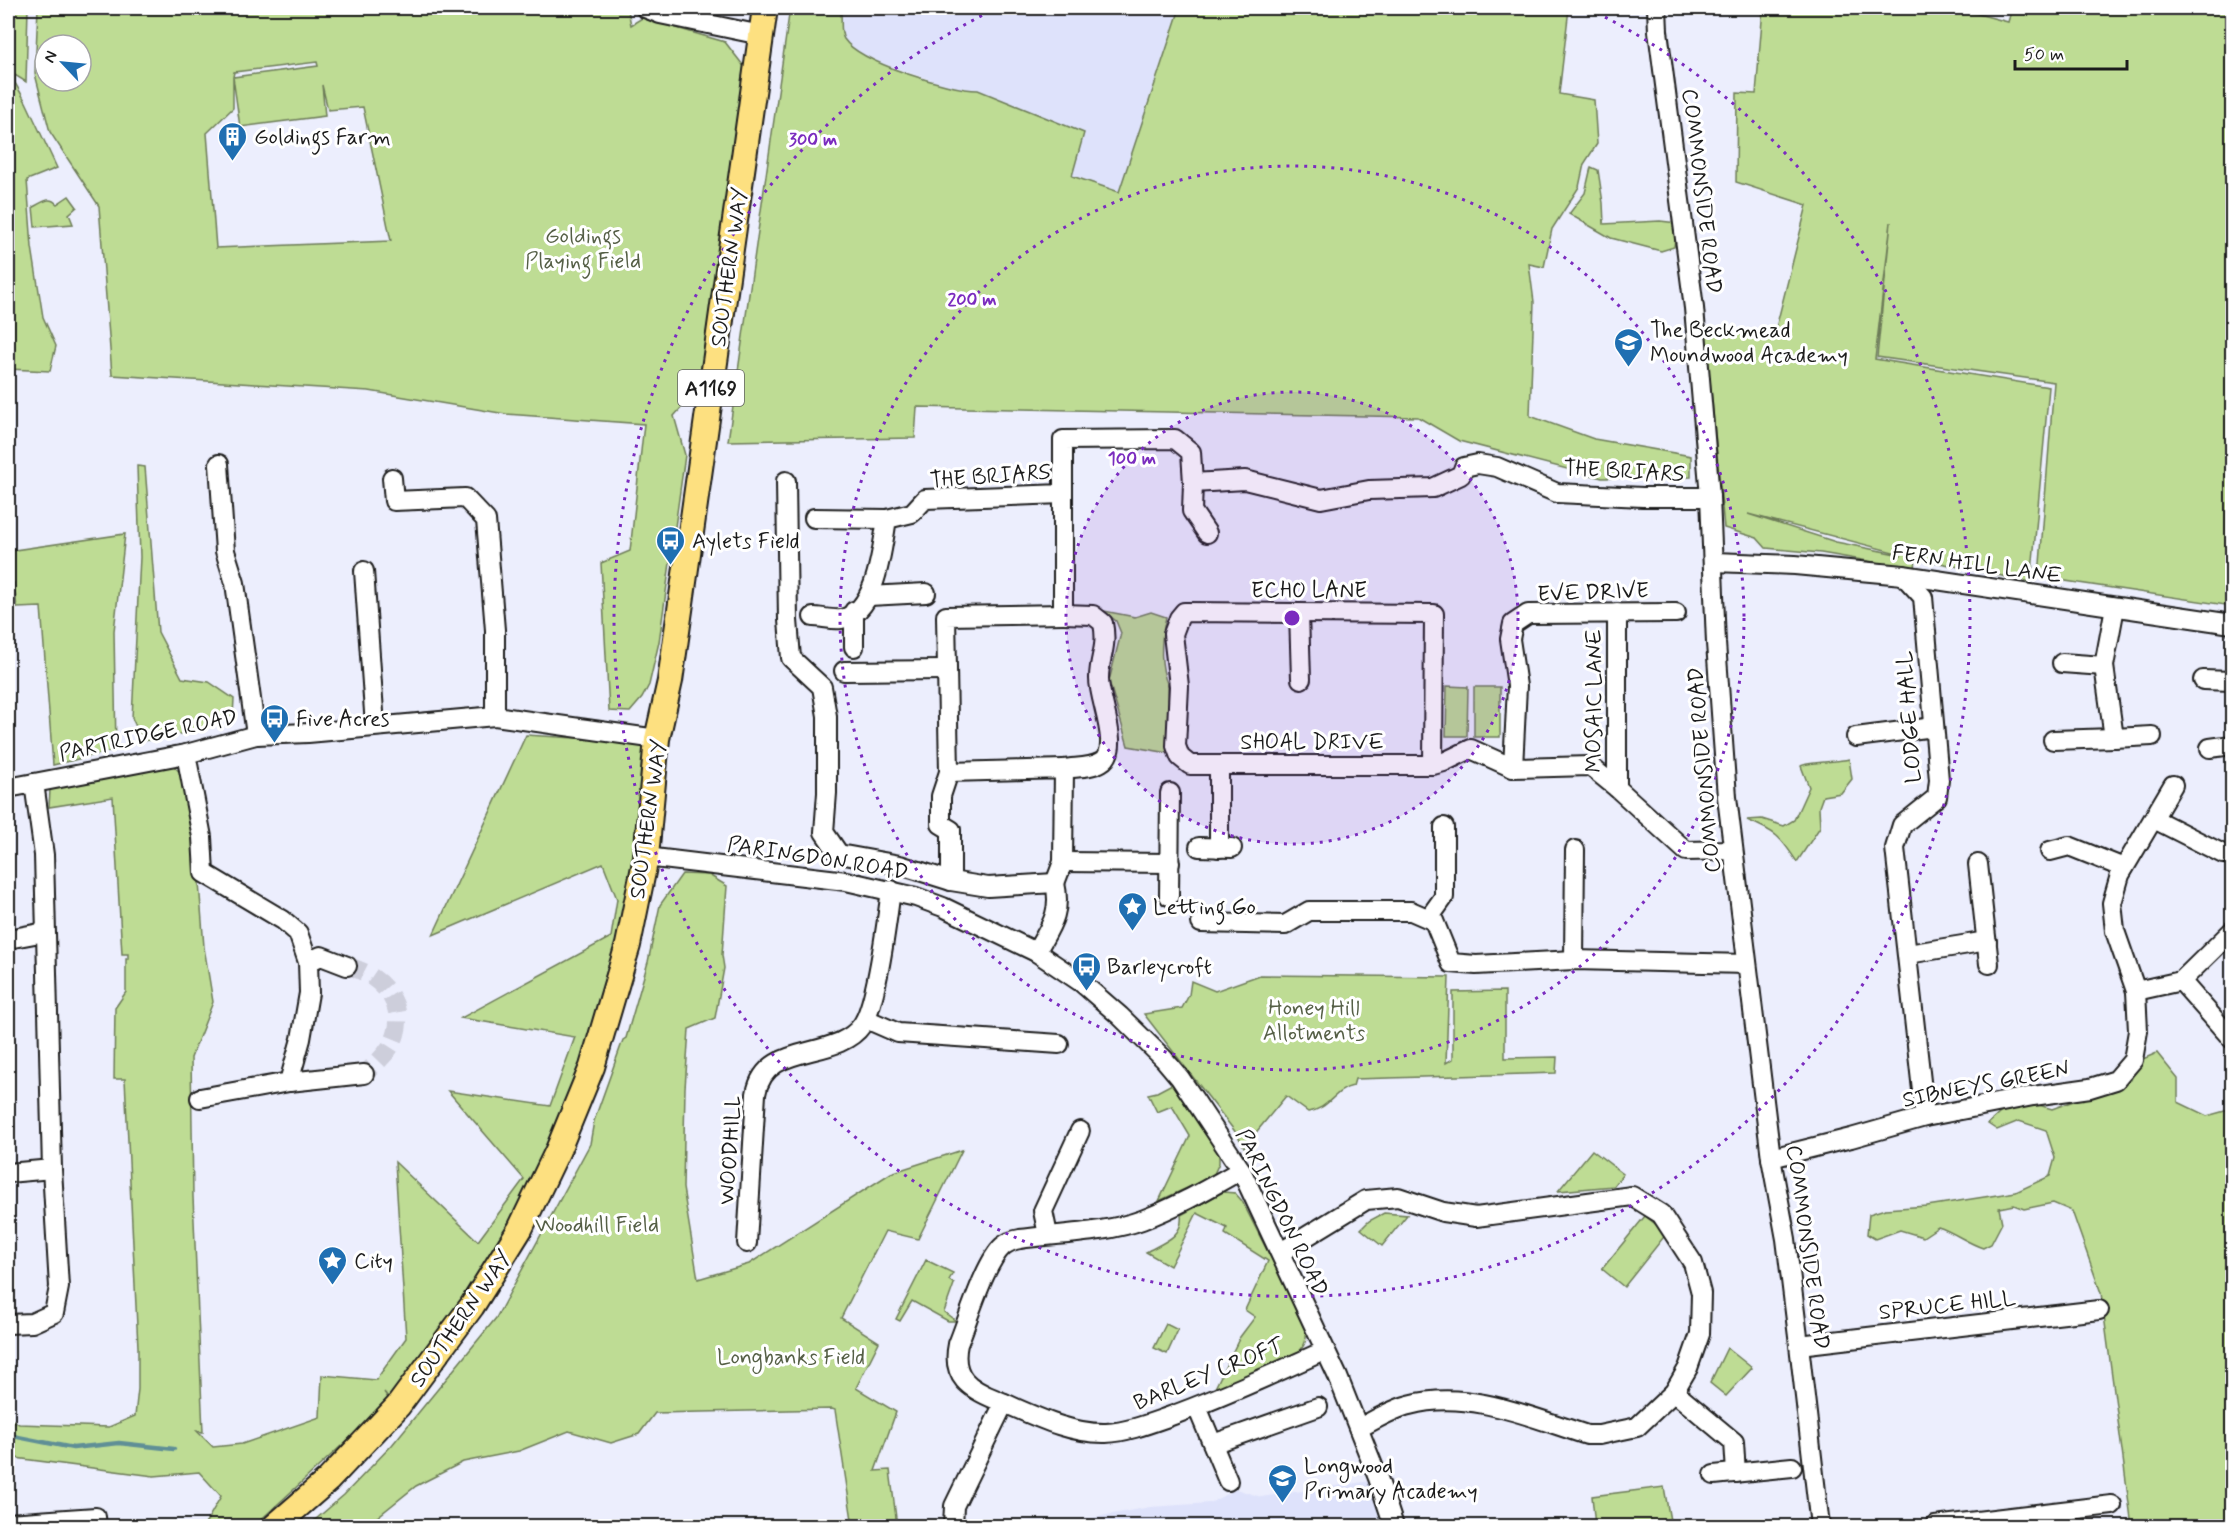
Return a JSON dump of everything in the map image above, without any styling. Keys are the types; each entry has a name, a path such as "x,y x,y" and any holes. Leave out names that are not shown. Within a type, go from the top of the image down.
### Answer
{"main road":[{"name":"SOUTHERN WAY","path":"275,1527 328,1480 398,1407 472,1306 520,1229 558,1150 592,1067 628,945 646,857 657,739 670,681 765,8"}],"street":[{"path":"645,8 660,14 761,35"},
{"name":"COMMONSIDE ROAD","path":"1657,8 1658,32 1694,308 1710,497 1717,655 1732,850 1771,1158 1786,1239 1820,1527"},
{"name":"THE BRIARS","path":"814,518 887,519 912,513 925,499 1063,494 1063,440 1175,439 1191,452 1192,511 1207,533"},
{"path":"219,464 225,551 235,583 256,735"},
{"name":"THE BRIARS","path":"1192,483 1245,480 1321,499 1369,490 1433,488 1461,474 1464,467 1479,464 1497,467 1557,493 1710,497"},
{"path":"392,478 394,501 465,498 486,520 495,630 495,716"},
{"path":"786,481 788,620 791,658 822,687 827,716 827,793 824,831 839,854 900,865 951,881 988,887 1055,883"},
{"path":"1063,494 1063,614"},
{"path":"813,617 842,619 855,611 869,597 878,573 887,519"},
{"name":"FERN HILL LANE","path":"1714,562 1903,575 2232,624"},
{"path":"364,571 375,726"},
{"name":"LODGE HALL","path":"1903,575 1923,597 1939,780 1936,797 1902,825 1895,848 1925,1117"},
{"path":"869,597 926,593"},
{"path":"2114,738 2104,666 2115,607"},
{"path":"854,647 855,611"},
{"name":"ECHO LANE","path":"1190,765 1180,757 1176,746 1179,686 1173,634 1184,612 1434,614 1433,765"},
{"path":"1299,613 1301,680"},
{"name":"MOSAIC LANE","path":"1617,613 1617,788"},
{"name":"EVE DRIVE","path":"1513,768 1517,686 1510,639 1513,624 1528,614 1676,613"},
{"path":"949,772 1064,769 1093,766 1103,761 1110,750 1110,738 1099,679 1105,648 1103,623 1093,615 946,616 949,772 941,796 941,824 951,830 951,881"},
{"path":"2062,663 2104,666"},
{"path":"844,671 946,670"},
{"path":"2203,680 2232,681"},
{"name":"PARTRIDGE ROAD","path":"8,788 186,754 256,735 495,716 657,739"},
{"path":"1856,737 1934,727"},
{"path":"2053,740 2152,736"},
{"path":"2210,748 2232,745"},
{"path":"1433,765 1470,749 1513,768 1590,766 1686,851 1732,850"},
{"path":"186,754 202,837 204,873 283,920 298,933 308,962 309,993 301,1039 289,1082"},
{"name":"SHOAL DRIVE","path":"1190,765 1433,765"},
{"path":"1199,848 1226,848 1219,765"},
{"path":"1036,952 1055,919 1059,899 1055,883 1063,862 1064,769"},
{"path":"8,1324 32,1323 54,1313 59,1287 52,1168 44,855 34,783"},
{"name":"SIBNEYS GREEN","path":"1771,1158 1925,1117 2032,1096 2090,1088 2116,1080 2133,1060 2138,1031 2136,991 2115,931 2112,903 2120,875 2173,785"},
{"path":"1169,896 1170,793"},
{"path":"2154,819 2223,854"},
{"path":"1429,918 1444,897 1444,827"},
{"path":"2050,851 2069,846 2124,868"},
{"path":"1574,960 1575,850"},
{"name":"PARINGDON ROAD","path":"646,857 846,881 891,890 943,907 1036,952 1082,982 1129,1024 1164,1059 1203,1110 1241,1170 1281,1252 1284,1265 1359,1428 1394,1527"},
{"path":"1063,862 1170,863"},
{"path":"1978,864 1989,964"},
{"path":"891,890 872,1002 866,1019 898,1033 1059,1044"},
{"path":"1201,923 1286,925 1309,910 1411,911 1434,921 1441,933 1451,963 1476,965 1574,960 1747,964"},
{"path":"2136,991 2181,981 2232,931"},
{"path":"8,939 45,932"},
{"path":"1908,954 1986,941"},
{"path":"308,962 321,956 347,966"},
{"path":"2181,981 2232,1040"},
{"name":"WOODHILL","path":"747,1243 756,1094 760,1078 764,1072 779,1061 848,1038 866,1019"},
{"path":"200,1098 289,1082 364,1074"},
{"path":"1048,1235 1043,1211 1080,1131"},
{"path":"8,1173 52,1168"},
{"name":"BARLEY CROFT","path":"1241,1170 1143,1220 1107,1228 1013,1240 1006,1243 990,1264 958,1344 957,1365 964,1381 978,1392 1069,1428 1106,1433 1147,1424 1197,1407 1324,1351"},
{"path":"1281,1252 1366,1200 1398,1197 1443,1212 1476,1217 1632,1196 1661,1214 1693,1263 1701,1293 1700,1334 1688,1368 1674,1392 1637,1427 1599,1435 1587,1435 1500,1407 1452,1399 1408,1405 1359,1428"},
{"name":"SPRUCE HILL","path":"1799,1345 2099,1310"},
{"path":"1674,1392 1734,1442 1736,1473"},
{"path":"953,1527 954,1506 1004,1403"},
{"path":"1197,1407 1228,1481"},
{"path":"1213,1444 1318,1407"},
{"path":"1714,1475 1792,1467"},
{"path":"1935,1527 2112,1505"},
{"path":"8,1523 96,1517 97,1527"}],"shaded area":[{"path":"841,8 1179,8 1119,192 1072,176 1084,133 978,90 962,90 886,65 855,51 842,37"},
{"name":"Longwood Primary Academy","path":"1370,1481 1389,1526 1048,1526 1150,1507 1210,1503 1236,1489 1261,1497"}],"green space":[{"path":"8,8 28,8 26,82 15,75 15,83 57,168 27,180 32,247 43,317 56,346 50,371 8,369"},
{"name":"Goldings Playing Field","path":"38,8 623,8 628,10 631,25 642,18 725,42 746,69 699,400 689,399 674,416 685,455 659,642 649,685 630,712 609,711 601,563 630,551 644,424 506,414 369,391 112,375 99,206 50,132 40,93 93,93 93,33 37,33","holes":["317,62 318,66 233,77 234,72","233,77 240,127 325,116 322,85 328,110 363,107 391,241 216,248 207,133 233,108"]},
{"path":"790,8 840,8 844,39 868,57 906,74 965,89 978,90 1084,133 1072,176 1119,192 1180,8 1569,8 1559,94 1594,100 1597,144 1584,164 1579,187 1552,229 1544,267 1529,264 1534,302 1530,416 1594,439 1691,456 1691,477 1602,478 1459,441 1418,417 917,407 915,438 728,441"},
{"path":"1763,8 1956,8 2008,22 2012,8 2232,8 2232,606 2039,577 2054,382 1877,357 1891,222 1875,359 2049,387 2031,582 1916,558 1915,569 1821,553 1766,548 1757,538 1724,528 1705,327 1773,340 1807,205 1736,182 1737,93 1756,94","holes":["1748,514 1901,554 1836,542"]},
{"path":"1591,167 1598,170 1604,224 1660,221 1677,223 1674,247 1661,251 1611,238 1569,214 1585,193"},
{"path":"69,196 77,207 69,214 73,224 35,227 33,207 48,200 57,204"},
{"path":"137,466 145,467 158,632 182,678 209,682 234,699 233,716 189,732 143,741 132,718 140,557"},
{"path":"125,534 114,631 116,750 53,765 41,607 17,608 14,583 8,584 8,551"},
{"path":"1104,611 1135,617 1151,612 1166,617 1162,652 1163,669 1168,686 1169,753 1128,746 1109,681 1121,633 1116,621"},
{"path":"1447,686 1468,687 1467,736 1446,736"},
{"path":"1474,687 1500,687 1500,737 1474,737"},
{"path":"526,735 640,742 644,750 648,836 599,1010 547,1159 470,1298 392,1402 384,1392 390,1401 254,1526 204,1526 221,1496 199,1472 154,1476 8,1457 8,1417 19,1424 109,1427 135,1416 138,1389 125,1079 114,1079 115,1008 126,992 128,954 122,954 113,797 49,807 50,790 106,776 173,765 187,780 196,844 204,947 213,1002 191,1058 193,1197 203,1432 197,1431 213,1447 242,1444 320,1417 322,1375 376,1380 406,1338 395,1162 478,1241 524,1179 448,1091 550,1106 575,1037 461,1018 611,937 617,899 603,863 433,935"},
{"path":"1849,759 1852,779 1841,793 1823,796 1819,807 1820,827 1797,862 1776,836 1747,820 1762,819 1784,826 1794,820 1809,787 1801,766"},
{"path":"682,874 709,875 727,886 722,955 724,968 715,1018 689,1029 683,1188 698,1279 749,1264 891,1173 962,1150 918,1239 885,1231 841,1318 879,1342 856,1388 896,1412 875,1471 890,1470 897,1526 853,1526 835,1410 832,1409 655,1413 639,1434 611,1443 569,1431 519,1451 463,1462 416,1486 366,1526 308,1526 344,1495 392,1445 496,1318 590,1144 594,1121 623,1040 626,1038 648,962 660,905"},
{"name":"Honey Hill Allotments","path":"1260,975 1449,977 1446,1063 1453,1059 1453,992 1505,991 1505,1058 1557,1057 1556,1073 1355,1079 1353,1086 1341,1091 1322,1107 1308,1112 1286,1096 1244,1147 1237,1134 1144,1014 1182,1008 1189,995 1191,981 1215,991"},
{"path":"2157,1053 2178,1079 2178,1102 2207,1116 2232,1109 2232,1526 2132,1526 2101,1293 2072,1211 2053,1203 2024,1209 2014,1205 1999,1208 2002,1223 1991,1244 1983,1248 1938,1227 1923,1237 1900,1230 1875,1239 1867,1234 1869,1214 1885,1209 1927,1206 2016,1192 2050,1176 2055,1158 2046,1130 2019,1121 1997,1130 1988,1124 2011,1103 2025,1101 2052,1109 2131,1080 2138,1061"},
{"path":"1172,1084 1219,1154 1219,1163 1213,1176 1159,1201 1190,1136 1172,1106 1157,1112 1148,1094"},
{"path":"1592,1150 1623,1174 1614,1186 1558,1191"},
{"path":"1223,1192 1235,1193 1242,1201 1306,1327 1306,1335 1304,1345 1297,1354 1214,1390 1240,1337 1255,1317 1245,1310 1268,1261 1225,1234 1227,1228 1197,1213 1170,1266 1146,1252 1175,1234 1181,1223 1181,1215"},
{"path":"1384,1213 1407,1215 1382,1246 1361,1229 1369,1221"},
{"path":"1645,1216 1667,1233 1624,1287 1602,1269"},
{"path":"926,1260 953,1273 949,1280 954,1284 944,1312 956,1321 948,1321 912,1301 900,1321 896,1319"},
{"path":"1166,1324 1178,1330 1167,1354 1154,1348"},
{"path":"1727,1348 1752,1368 1726,1396 1710,1383"},
{"path":"1664,1487 1671,1526 1595,1526 1592,1496"}],"waterway":[{"path":"8,1435 73,1448 119,1443 174,1449"}],"tunnel":[{"path":"347,966 379,982 393,1000 397,1011 396,1034 391,1046 364,1074"}],"place":[{"name":"Goldings Farm","path":"233,162"},
{"name":"The Beckmead Moundwood Academy","path":"1629,368"},
{"name":"Aylets Field","path":"671,566"},
{"name":"Five Acres","path":"275,744"},
{"name":"Letting Go","path":"1132,932"},
{"name":"Barleycroft","path":"1086,992"},
{"name":"City","path":"333,1286"},
{"name":"Longwood Primary Academy","path":"1283,1504"}],"park label":[{"name":"Woodhill Field","path":"597,1224"},
{"name":"Longbanks Field","path":"791,1356"}]}
